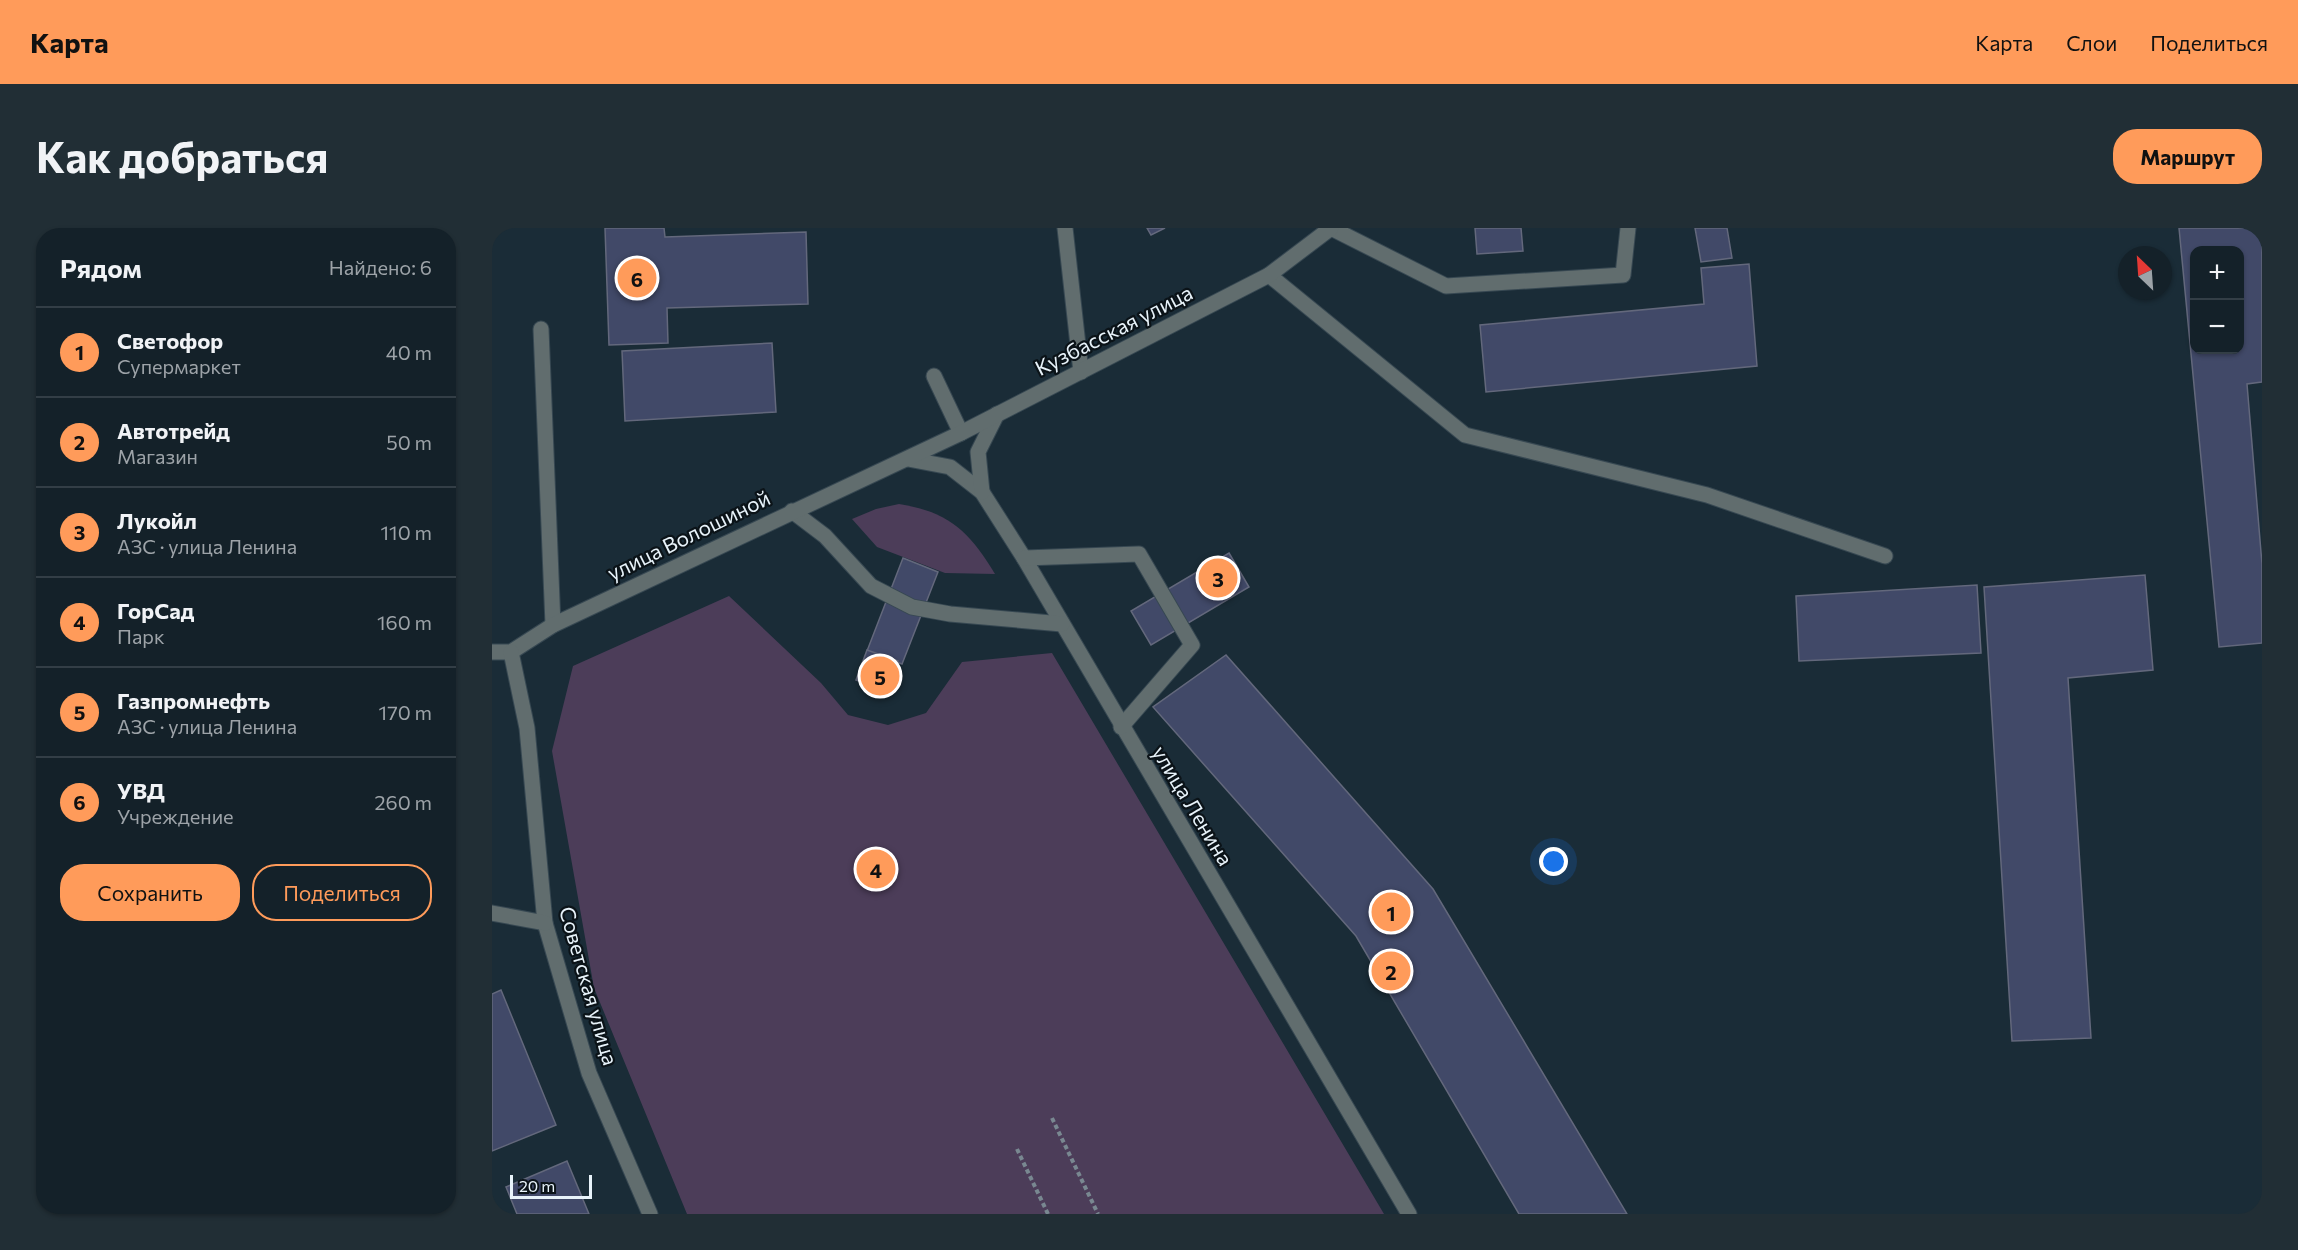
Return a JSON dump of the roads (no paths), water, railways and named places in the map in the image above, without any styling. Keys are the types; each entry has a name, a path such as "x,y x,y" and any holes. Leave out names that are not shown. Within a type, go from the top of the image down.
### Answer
{"street":[{"path":"1065,228 1081,372"},
{"path":"1331,228 1446,286 1623,275 1628,228"},
{"name":"Кузбасская улица","path":"908,459 1269,275 1331,228"},
{"path":"1269,275 1466,435 1707,495 1885,556"},
{"path":"541,329 553,625"},
{"path":"934,376 961,433"},
{"path":"982,492 978,452 997,414"},
{"name":"улица Волошиной","path":"511,652 553,625 792,511 908,459"},
{"name":"улица Ленина","path":"908,459 950,467 982,492 1024,558 1121,727 1409,1214"},
{"path":"792,511 825,536 872,586 912,606 950,614 1062,624"},
{"path":"1024,558 1139,554 1192,645 1121,727"},
{"path":"492,652 511,652"},
{"name":"Советская улица","path":"511,652 527,728 545,923 590,1073 650,1214"},
{"path":"492,913 545,923"}],"place":[{"name":"УВД","path":"637,278"},
{"name":"Лукойл","path":"1218,578"},
{"name":"Газпромнефть","path":"880,676"},
{"name":"ГорСад","path":"876,869"},
{"name":"Светофор","path":"1391,912"},
{"name":"Автотрейд","path":"1391,971"}]}
